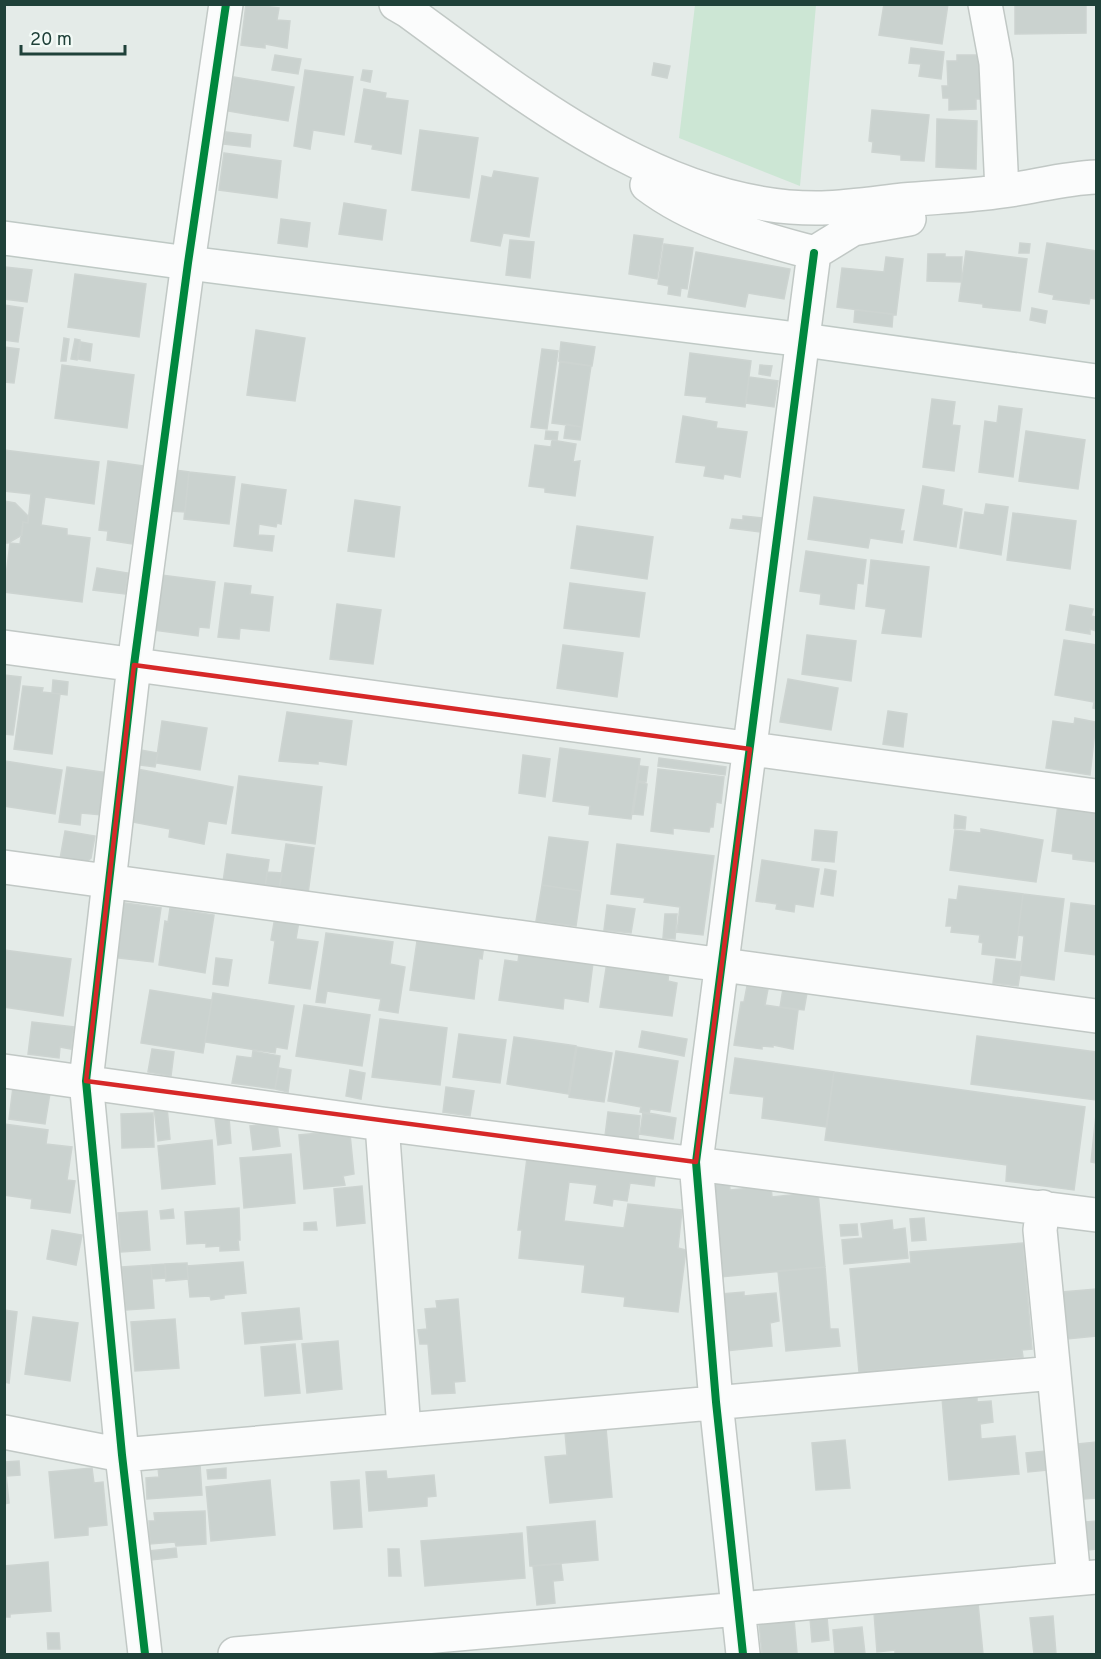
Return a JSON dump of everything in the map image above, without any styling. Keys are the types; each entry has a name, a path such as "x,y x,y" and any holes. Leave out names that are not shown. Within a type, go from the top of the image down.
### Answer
{"street":[{"path":"145,1654 122,1455 86,1081 134,665 188,263 226,4"},
{"path":"396,4 536,105 625,155 690,186 750,203 821,208 1002,191 1078,177 1096,177"},
{"path":"985,4 996,63 1002,191"},
{"path":"625,155 630,172 664,198 736,232 814,253 853,229 936,215 1002,191"},
{"path":"4,238 804,340 1096,381"},
{"path":"743,1654 740,1609 716,1402 696,1162 814,253"},
{"path":"4,647 1096,796"},
{"path":"4,867 1096,1016"},
{"path":"4,1071 382,1124 696,1162 1096,1215"},
{"path":"382,1124 405,1430"},
{"path":"235,1654 1085,1578 1054,1373 1040,1230 1043,1207"},
{"path":"4,1432 122,1455 1054,1373"}],"highlighted area":[{"path":"134,665 750,749 696,1162 86,1081"}],"green space":[{"path":"695,5 816,5 800,186 679,138"}],"building":[{"path":"246,4 279,8 277,20 290,21 287,48 265,44 265,48 241,45"},
{"path":"884,4 948,4 942,44 879,35"},
{"path":"1015,4 1086,4 1086,33 1015,34"},
{"path":"911,48 944,52 941,79 919,76 921,64 909,63"},
{"path":"275,55 301,59 298,74 272,70"},
{"path":"957,55 982,55 984,99 976,99 976,109 949,110 949,98 943,98 942,86 948,86 947,61 957,61"},
{"path":"654,63 670,66 667,78 652,75"},
{"path":"305,70 353,77 344,135 313,130 310,149 294,146"},
{"path":"363,70 372,71 370,82 361,80"},
{"path":"234,77 294,87 288,121 228,111"},
{"path":"364,89 386,93 385,98 408,101 401,154 372,149 373,145 355,142"},
{"path":"872,110 929,115 924,161 901,160 901,155 872,152 873,142 869,141"},
{"path":"937,119 977,121 976,169 936,167"},
{"path":"420,130 478,138 469,198 412,190"},
{"path":"226,132 251,135 250,147 224,144"},
{"path":"224,153 281,161 277,198 219,190"},
{"path":"494,171 538,178 529,237 503,233 500,246 471,241 482,176 492,178"},
{"path":"344,203 386,210 382,240 339,234"},
{"path":"281,219 310,223 307,247 278,243"},
{"path":"634,235 663,239 657,279 629,274"},
{"path":"510,240 534,242 530,278 506,275"},
{"path":"1020,243 1030,244 1029,253 1019,253"},
{"path":"1047,243 1096,251 1096,299 1090,298 1089,304 1053,299 1054,295 1039,292"},
{"path":"664,244 693,248 687,289 681,288 680,296 668,294 669,286 658,284"},
{"path":"966,251 1027,259 1020,311 983,307 983,304 959,301"},
{"path":"696,252 790,269 784,299 748,293 745,307 688,297"},
{"path":"928,254 962,257 961,282 927,281"},
{"path":"886,257 903,259 896,315 837,307 842,268 884,272"},
{"path":"5,267 32,270 27,302 4,299"},
{"path":"75,274 146,284 139,337 68,327"},
{"path":"4,305 23,308 18,342 4,340"},
{"path":"1032,308 1047,311 1045,323 1030,320"},
{"path":"855,310 893,314 892,327 854,322"},
{"path":"256,330 305,338 295,401 247,395"},
{"path":"64,338 69,339 66,361 61,361"},
{"path":"75,339 80,340 77,360 71,359"},
{"path":"81,342 92,344 90,361 78,359"},
{"path":"561,342 595,347 592,366 559,361"},
{"path":"4,347 19,349 14,383 4,382"},
{"path":"542,349 558,351 547,429 531,427"},
{"path":"690,353 751,361 745,407 706,402 707,397 685,395"},
{"path":"560,362 591,366 582,427 552,423"},
{"path":"62,365 134,375 127,428 55,418"},
{"path":"760,365 772,366 770,376 759,374"},
{"path":"749,377 778,381 774,407 746,403"},
{"path":"932,399 955,402 952,425 960,426 954,471 923,467"},
{"path":"999,406 1022,409 1013,477 979,472 985,421 997,423"},
{"path":"683,416 717,422 716,428 747,432 740,477 724,474 723,479 704,476 706,466 676,462"},
{"path":"566,424 582,427 580,440 564,438"},
{"path":"546,431 558,432 557,440 545,439"},
{"path":"1026,431 1085,440 1078,489 1019,481"},
{"path":"552,440 576,444 573,462 580,461 575,496 545,492 545,488 529,486 535,445 551,447"},
{"path":"4,450 99,462 94,504 45,497 41,525 67,529 67,535 90,538 82,602 4,592 10,543 20,544 23,522 28,523 31,494 4,491"},
{"path":"108,461 143,466 132,544 107,540 108,531 99,530"},
{"path":"175,470 189,472 185,512 170,511"},
{"path":"189,472 235,477 229,524 184,519"},
{"path":"242,484 286,490 281,524 277,523 276,527 259,524 258,535 274,536 272,551 234,546"},
{"path":"923,486 944,490 942,505 962,509 956,547 914,540"},
{"path":"814,497 904,510 900,531 904,531 902,543 870,538 868,548 808,539"},
{"path":"355,500 400,507 394,557 348,551"},
{"path":"4,501 15,503 28,516 28,523 23,522 22,535 8,543 4,543"},
{"path":"986,504 1008,507 1001,555 960,548 965,512 984,515"},
{"path":"1013,513 1076,521 1070,569 1007,560"},
{"path":"743,516 762,518 760,532 730,528 732,519 743,520"},
{"path":"577,526 653,537 647,579 571,568"},
{"path":"806,551 866,560 863,584 857,583 854,609 820,604 821,594 800,591"},
{"path":"871,560 929,567 921,637 882,633 886,609 866,606"},
{"path":"97,568 128,573 125,594 93,590"},
{"path":"161,575 215,582 209,628 199,627 198,636 154,630"},
{"path":"225,583 251,586 250,594 273,597 269,631 240,628 239,639 218,637"},
{"path":"570,583 645,593 639,637 564,628"},
{"path":"337,604 381,610 373,664 330,659"},
{"path":"1070,605 1093,609 1091,616 1096,617 1096,631 1090,629 1090,634 1066,630"},
{"path":"807,635 856,641 851,681 802,674"},
{"path":"1064,640 1096,645 1096,709 1093,708 1094,702 1055,695"},
{"path":"563,645 623,653 617,697 557,688"},
{"path":"4,675 21,677 13,735 4,734"},
{"path":"788,679 838,688 831,730 780,722"},
{"path":"53,680 68,682 67,695 52,693"},
{"path":"23,686 43,688 42,692 60,694 52,754 14,749"},
{"path":"888,711 907,714 903,747 883,744"},
{"path":"287,712 352,721 346,765 318,761 318,764 279,761"},
{"path":"1075,718 1096,722 1090,775 1046,768 1053,721 1074,724"},
{"path":"162,721 207,728 200,770 156,763"},
{"path":"560,748 640,759 631,819 589,814 590,806 553,801"},
{"path":"135,749 158,753 155,767 133,764"},
{"path":"523,755 550,759 545,797 519,793"},
{"path":"659,758 726,767 725,775 658,766"},
{"path":"5,761 62,770 55,814 4,806"},
{"path":"640,766 648,767 646,782 638,781"},
{"path":"67,767 108,773 102,815 81,813 80,825 59,822"},
{"path":"137,769 233,787 226,824 208,821 204,844 169,837 170,829 127,821"},
{"path":"658,769 724,777 721,803 716,802 713,827 710,827 709,832 673,828 673,834 651,831"},
{"path":"239,776 322,787 315,844 232,833"},
{"path":"638,782 647,784 643,815 633,814"},
{"path":"1096,803 1096,862 1073,859 1073,854 1052,851 1058,804"},
{"path":"955,815 966,817 965,829 954,828"},
{"path":"981,829 1043,840 1036,882 950,870 955,830 981,833"},
{"path":"815,830 837,832 834,862 812,860"},
{"path":"65,831 95,836 91,858 85,863 60,859"},
{"path":"549,837 588,842 581,891 542,885"},
{"path":"286,844 314,848 308,894 279,890"},
{"path":"617,844 714,856 703,935 677,932 680,907 644,902 645,898 611,894"},
{"path":"227,854 269,860 265,888 223,882"},
{"path":"762,860 819,869 813,907 795,904 794,912 776,909 777,904 756,901"},
{"path":"825,869 836,871 833,896 821,894"},
{"path":"267,872 282,873 279,890 265,888"},
{"path":"542,885 581,891 576,926 536,921"},
{"path":"959,886 1023,894 1015,958 982,954 983,943 979,942 980,935 951,932 952,926 946,926 949,899 957,900"},
{"path":"1023,894 1064,899 1054,980 1020,975 1024,936 1018,935"},
{"path":"118,902 161,908 153,962 111,957"},
{"path":"1071,903 1096,906 1096,955 1065,951"},
{"path":"607,905 635,909 631,933 604,930"},
{"path":"170,908 214,915 205,973 159,965 165,921 168,922"},
{"path":"665,914 677,914 675,939 663,938"},
{"path":"275,917 299,921 296,939 318,942 310,989 269,983 275,941 271,940"},
{"path":"326,933 393,942 390,964 405,967 398,1013 379,1010 381,999 327,991 325,1003 316,1002"},
{"path":"417,941 456,946 457,941 484,945 482,959 479,958 474,999 410,990"},
{"path":"4,950 71,959 63,1016 4,1007"},
{"path":"552,950 594,955 588,1002 564,998 563,1009 499,1000 505,960 518,962 519,954 551,959"},
{"path":"216,958 232,960 228,986 213,984"},
{"path":"996,959 1022,962 1018,986 993,983"},
{"path":"607,962 669,971 668,981 677,983 672,1016 600,1007"},
{"path":"784,983 808,987 804,1010 780,1007"},
{"path":"747,986 768,989 765,1005 798,1010 793,1049 773,1045 773,1047 762,1046 762,1049 734,1045 741,1002 744,1002"},
{"path":"150,990 212,1000 203,1053 141,1043"},
{"path":"213,993 294,1006 287,1049 276,1047 275,1053 205,1042"},
{"path":"304,1005 370,1015 362,1066 296,1056"},
{"path":"380,1019 447,1028 440,1085 372,1077"},
{"path":"32,1022 74,1027 71,1049 60,1047 59,1058 28,1054"},
{"path":"642,1031 687,1039 684,1056 639,1047"},
{"path":"459,1034 506,1040 500,1083 453,1077"},
{"path":"977,1036 1096,1052 1096,1100 971,1084"},
{"path":"514,1037 576,1046 568,1094 507,1084"},
{"path":"577,1047 612,1053 604,1102 569,1097"},
{"path":"152,1049 174,1052 171,1076 148,1072"},
{"path":"253,1051 280,1056 275,1089 232,1083 237,1056 252,1058"},
{"path":"616,1051 678,1061 670,1112 650,1109 649,1114 640,1112 641,1107 608,1101"},
{"path":"735,1058 834,1072 826,1127 762,1118 764,1097 730,1093"},
{"path":"279,1068 291,1070 288,1092 275,1089"},
{"path":"350,1070 365,1073 361,1099 346,1096"},
{"path":"834,1072 1085,1107 1074,1190 1006,1181 1007,1165 825,1140"},
{"path":"13,1087 50,1093 45,1124 9,1119"},
{"path":"446,1087 474,1091 470,1116 443,1112"},
{"path":"167,1107 170,1139 158,1141 154,1108"},
{"path":"608,1112 640,1116 638,1140 605,1136"},
{"path":"643,1112 676,1118 673,1139 640,1134"},
{"path":"153,1113 154,1147 122,1148 121,1114"},
{"path":"1096,1114 1096,1163 1091,1162"},
{"path":"229,1117 231,1143 218,1145 215,1119"},
{"path":"277,1123 280,1146 253,1150 250,1126"},
{"path":"4,1124 48,1130 46,1144 72,1147 67,1180 75,1181 70,1213 31,1208 32,1199 4,1195"},
{"path":"340,1131 350,1134 354,1174 343,1176 345,1185 304,1189 299,1135"},
{"path":"212,1140 215,1184 162,1189 158,1146"},
{"path":"291,1154 295,1203 244,1208 240,1158"},
{"path":"527,1158 656,1172 654,1186 630,1183 627,1201 613,1199 612,1206 594,1203 597,1185 569,1182 564,1221 624,1228 628,1204 682,1210 678,1248 686,1250 678,1312 624,1306 625,1297 582,1292 585,1265 519,1258 522,1230 518,1230"},
{"path":"729,1180 730,1190 771,1186 772,1197 818,1192 825,1267 710,1278 701,1183"},
{"path":"362,1186 365,1223 337,1226 334,1189"},
{"path":"239,1208 239,1250 220,1251 220,1246 206,1247 206,1243 187,1244 185,1212"},
{"path":"173,1209 174,1218 161,1219 160,1211"},
{"path":"147,1211 150,1250 121,1252 118,1213"},
{"path":"924,1218 926,1240 912,1241 910,1219"},
{"path":"892,1220 893,1230 905,1228 908,1258 844,1264 842,1240 863,1238 861,1224"},
{"path":"316,1222 317,1230 304,1230 304,1223"},
{"path":"857,1224 858,1235 841,1236 840,1225"},
{"path":"52,1230 82,1235 76,1265 47,1259"},
{"path":"1023,1243 1032,1349 1022,1350 1023,1357 859,1372 850,1269 911,1263 910,1252"},
{"path":"243,1262 246,1293 224,1295 224,1298 211,1300 210,1296 190,1297 187,1266"},
{"path":"187,1263 188,1279 166,1281 165,1264"},
{"path":"165,1264 166,1278 152,1279 151,1265"},
{"path":"151,1265 154,1308 126,1310 122,1267"},
{"path":"825,1267 830,1329 838,1329 840,1346 786,1351 778,1271"},
{"path":"1096,1289 1096,1336 1067,1339 1062,1292"},
{"path":"744,1292 744,1296 776,1293 779,1321 770,1323 772,1346 726,1351 721,1294"},
{"path":"458,1299 465,1381 454,1382 455,1393 432,1394 428,1344 420,1344 418,1330 427,1329 425,1309 437,1308 436,1301"},
{"path":"299,1308 302,1339 245,1344 242,1313"},
{"path":"4,1310 17,1312 9,1383 4,1382"},
{"path":"33,1317 78,1323 70,1381 25,1374"},
{"path":"175,1319 179,1368 135,1371 131,1322"},
{"path":"338,1341 342,1389 307,1393 302,1344"},
{"path":"295,1344 300,1393 265,1396 261,1347"},
{"path":"977,1395 977,1402 991,1401 993,1422 980,1424 981,1439 1015,1436 1019,1474 949,1480 942,1398"},
{"path":"606,1428 612,1497 550,1503 545,1457 567,1455 565,1432"},
{"path":"845,1440 850,1488 816,1490 812,1443"},
{"path":"1096,1442 1096,1498 1084,1499 1078,1444"},
{"path":"1046,1451 1047,1470 1028,1472 1026,1453"},
{"path":"4,1455 9,1503 4,1504"},
{"path":"19,1461 20,1475 7,1476 5,1462"},
{"path":"200,1465 202,1495 147,1499 146,1478 159,1477 158,1468"},
{"path":"92,1468 94,1483 103,1482 107,1525 88,1527 88,1535 55,1538 49,1472"},
{"path":"226,1468 226,1478 208,1479 207,1470"},
{"path":"386,1471 387,1479 434,1475 436,1496 427,1497 427,1506 369,1511 366,1472"},
{"path":"270,1480 275,1535 211,1541 206,1487"},
{"path":"359,1480 362,1527 334,1529 331,1482"},
{"path":"205,1511 206,1544 176,1546 175,1542 150,1544 149,1521 155,1521 154,1513"},
{"path":"595,1521 598,1560 530,1566 527,1527"},
{"path":"1096,1521 1096,1549 1088,1550 1086,1522"},
{"path":"522,1533 525,1578 425,1586 421,1541"},
{"path":"176,1548 177,1557 151,1560 149,1551"},
{"path":"388,1549 399,1549 401,1576 389,1576"},
{"path":"48,1562 51,1611 10,1614 10,1617 4,1617 4,1566"},
{"path":"561,1564 563,1580 553,1581 555,1603 537,1605 533,1566"},
{"path":"978,1603 983,1654 895,1654 895,1650 877,1652 874,1613"},
{"path":"1053,1616 1056,1654 1034,1654 1030,1618"},
{"path":"827,1617 829,1640 812,1642 810,1618"},
{"path":"794,1619 797,1653 762,1654 759,1623"},
{"path":"862,1627 865,1654 835,1654 833,1630"},
{"path":"47,1633 59,1633 60,1649 48,1649"}],"cycle path":[{"path":"145,1654 122,1455 86,1081 134,665 188,263 226,4"},
{"path":"743,1654 716,1402 696,1162 814,253"}]}
